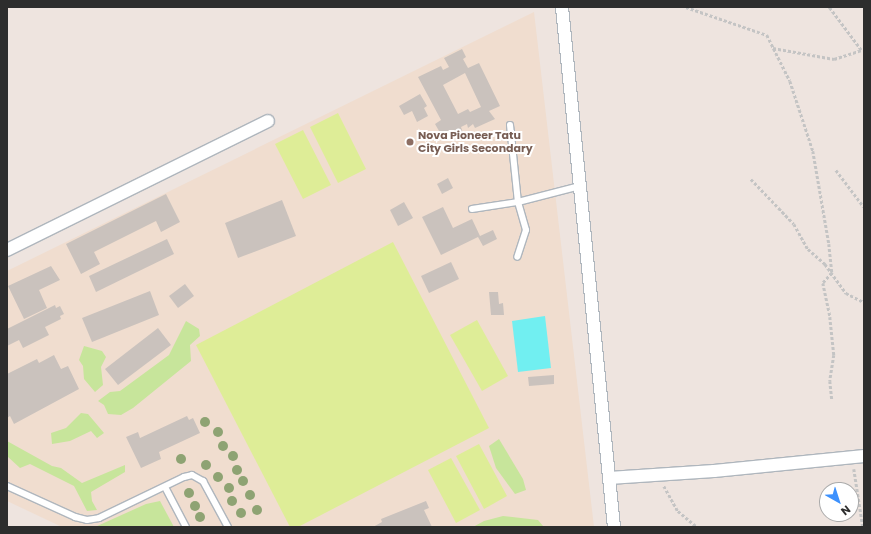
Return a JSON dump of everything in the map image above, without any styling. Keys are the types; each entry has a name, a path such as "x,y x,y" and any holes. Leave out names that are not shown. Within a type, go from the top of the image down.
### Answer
{"street":[{"path":"562,7 614,527"},
{"path":"7,250 268,121"},
{"path":"609,478 658,475 858,456"}],"lane":[{"path":"510,125 518,202 526,230 517,257"},
{"path":"472,209 518,202 580,186"},
{"path":"7,486 75,517 86,520 99,518 184,477 199,477 228,527"},
{"path":"164,487 186,527"}],"path":[{"path":"686,7 767,35 790,81 813,151 832,273"},
{"path":"773,48 834,59 863,49 829,7"},
{"path":"836,170 864,207"},
{"path":"751,179 794,224 808,249 832,273 846,293 864,302"},
{"path":"832,273 823,283 830,317 834,355 830,381 832,400"},
{"path":"858,456 863,527"},
{"path":"658,475 678,512 697,527"}],"shaded area":[{"name":"Nova Pioneer Tatu City Girls Secondary","path":"534,12 594,527 62,527 7,501 7,271"}],"green space":[{"path":"338,113 366,169 338,183 310,127"},
{"path":"303,130 331,185 303,199 275,144"},
{"path":"393,242 489,428 298,527 290,527 196,345"},
{"path":"477,320 508,376 482,391 450,335"},
{"path":"186,321 199,329 200,336 190,345 191,361 133,408 121,415 108,414 104,405 98,401 110,392 120,391 169,355"},
{"path":"84,346 102,351 106,357 101,367 103,385 95,392 84,379 83,366 79,360"},
{"path":"81,413 88,414 104,433 97,438 91,431 70,441 52,444 51,433 66,428"},
{"path":"499,439 523,479 526,490 515,494 496,468 489,446"},
{"path":"7,441 52,466 61,468 82,483 125,465 125,472 91,492 92,501 97,510 87,511 74,486 30,464 20,468 7,456"},
{"path":"479,444 507,496 484,509 456,456"},
{"path":"451,458 480,510 456,523 428,470"},
{"path":"160,501 174,527 95,527 146,504"},
{"path":"503,516 538,520 543,526 473,527 484,521"}],"water":[{"path":"545,316 551,368 518,372 512,321"}],"building":[{"path":"462,49 466,57 463,59 468,68 479,63 500,106 489,111 495,119 475,128 473,124 468,128 467,124 461,127 463,133 450,138 448,133 442,136 435,124 441,120 418,77 441,66 443,70 449,67 444,58","holes":["465,73 481,107 470,112 468,109 458,114 443,85"]},
{"path":"420,94 427,106 424,108 428,116 417,122 412,111 404,115 399,106"},
{"path":"448,178 453,188 442,194 437,184"},
{"path":"166,194 180,222 161,232 156,221 94,252 100,264 81,274 66,244"},
{"path":"282,200 296,236 238,258 225,223"},
{"path":"404,202 413,218 398,226 390,210"},
{"path":"443,207 453,228 472,219 480,236 493,230 497,239 483,246 478,237 441,255 422,217"},
{"path":"167,239 174,254 96,292 89,276"},
{"path":"451,262 459,279 429,293 421,276"},
{"path":"51,266 60,280 39,290 47,308 24,319 8,286"},
{"path":"185,284 194,296 178,308 169,296"},
{"path":"150,291 159,315 92,342 82,318"},
{"path":"489,292 498,292 499,304 503,303 504,315 491,315"},
{"path":"55,305 56,308 60,306 64,314 60,316 61,319 45,327 49,335 23,348 19,340 7,346 7,329"},
{"path":"158,328 171,345 118,385 105,369"},
{"path":"54,355 61,369 68,366 79,389 14,424 10,416 7,418 7,374 37,359 39,363"},
{"path":"554,375 554,384 529,386 528,377"},
{"path":"187,416 189,420 193,418 200,433 159,452 161,459 141,468 126,437 138,432 140,438"},
{"path":"426,501 429,508 424,510 432,527 373,527 382,522 381,519"}],"place":[{"name":"Nova Pioneer Tatu City Girls Secondary","path":"410,142"}]}
